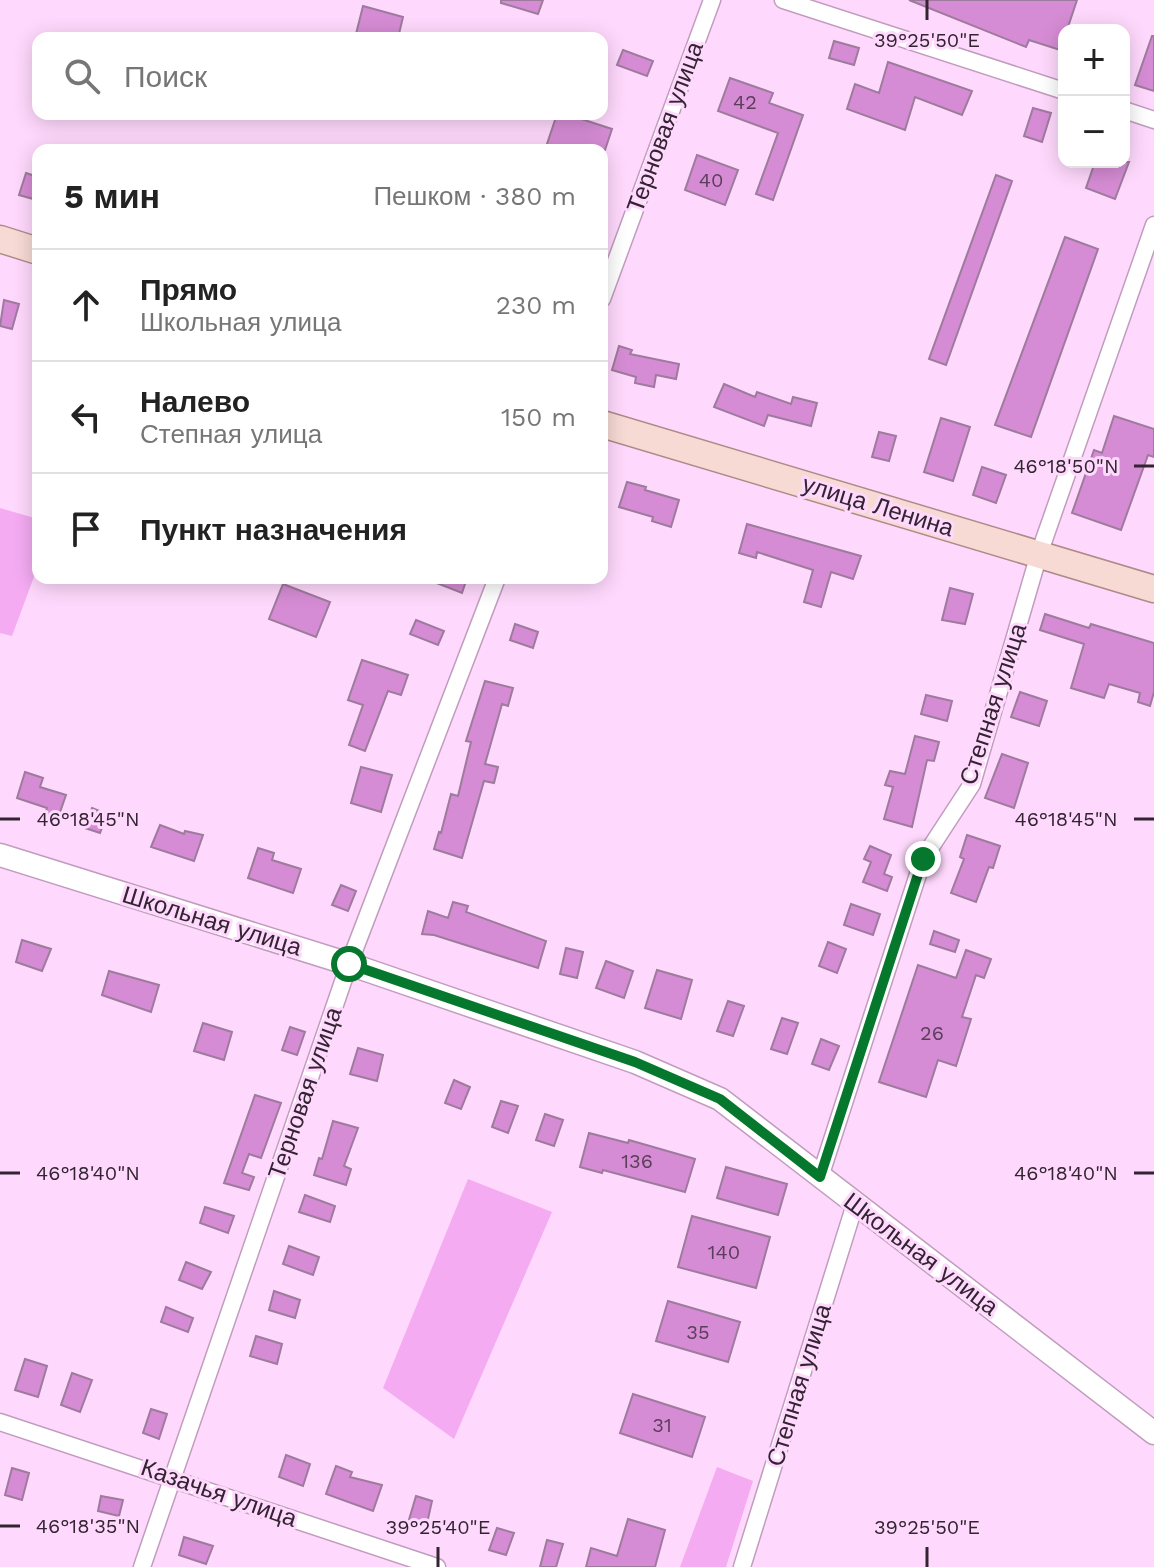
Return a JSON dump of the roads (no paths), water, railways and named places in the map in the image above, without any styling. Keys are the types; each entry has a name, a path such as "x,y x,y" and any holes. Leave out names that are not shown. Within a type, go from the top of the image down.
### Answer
{"main road":[{"path":"0,239 32,249"},
{"name":"улица Ленина","path":"608,426 1154,589"}],"street":[{"name":"Терновая улица","path":"608,283 712,0"},
{"path":"783,0 1058,89"},
{"path":"1130,112 1154,120"},
{"name":"Степная улица","path":"820,1177 923,859 972,784 1039,554 1154,225"},
{"name":"Терновая улица","path":"142,1567 349,964 495,584"},
{"name":"Школьная улица","path":"0,855 349,964 635,1062 720,1099 1154,1433"},
{"name":"Степная улица","path":"742,1567 855,1204"},
{"name":"Казачья улица","path":"0,1422 437,1567"}]}
